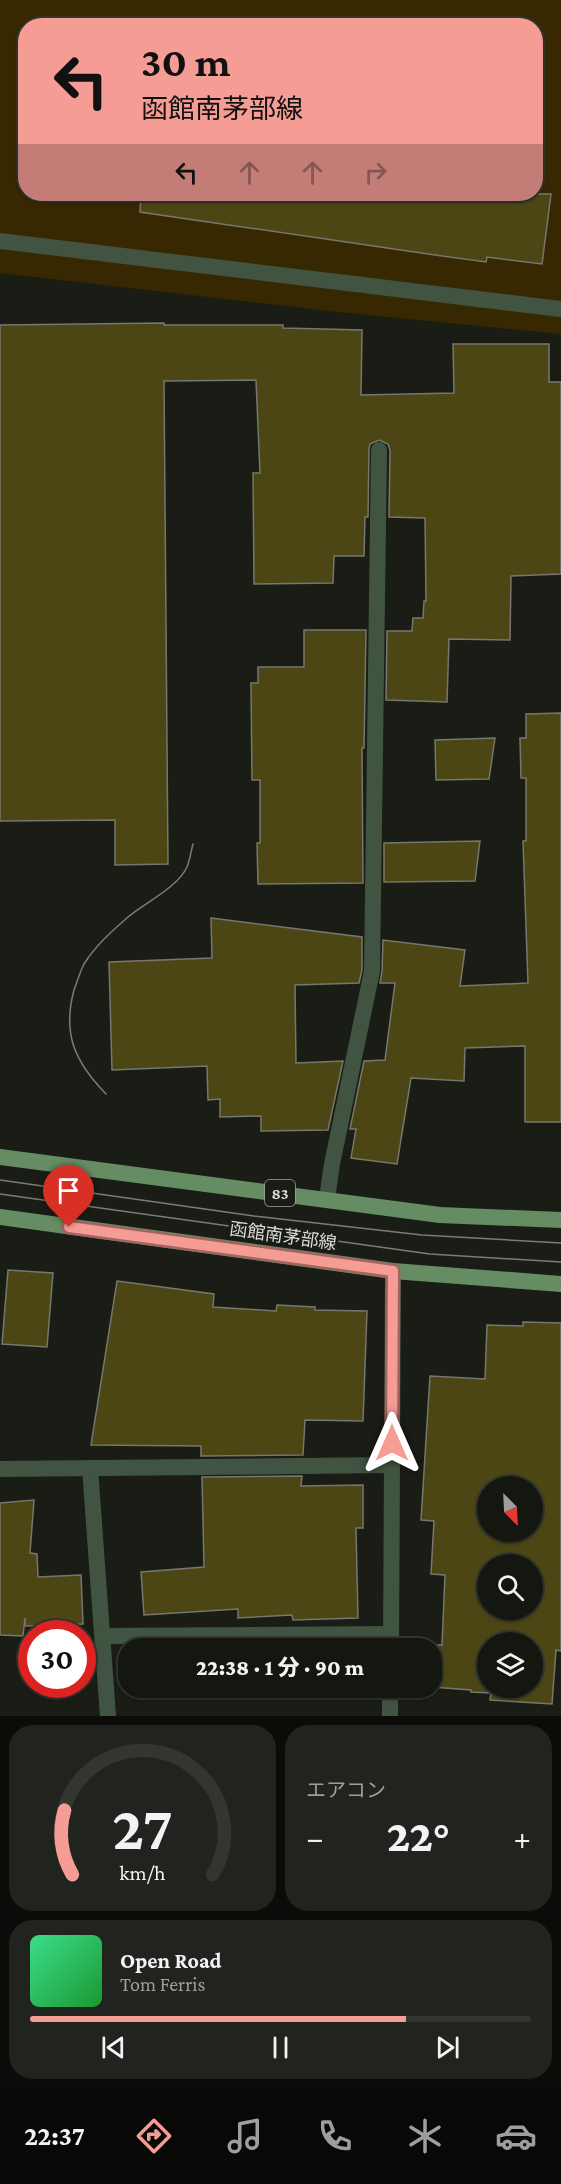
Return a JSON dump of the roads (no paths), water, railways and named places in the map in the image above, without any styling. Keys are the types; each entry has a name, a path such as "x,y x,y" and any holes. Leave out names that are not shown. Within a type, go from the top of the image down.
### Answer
{"main road":[{"name":"83","path":"0,1157 440,1215 561,1220"},
{"name":"函館南茅部線","path":"0,1217 393,1271 561,1284"}],"street":[{"path":"0,240 561,309"},
{"path":"327,1199 372,971 379,450"},
{"path":"391,1638 393,1271"},
{"path":"0,1469 392,1465"},
{"path":"90,1468 108,1716"},
{"path":"103,1636 218,1638"},
{"path":"390,1698 390,1716"}],"tram line":[{"path":"106,1094 86,1070 74,1046 70,1020 74,990 88,957 110,933 128,917 169,888 183,874 193,844"},
{"path":"0,1180 254,1216 422,1235 561,1243"},
{"path":"0,1194 430,1254 561,1262"}]}
